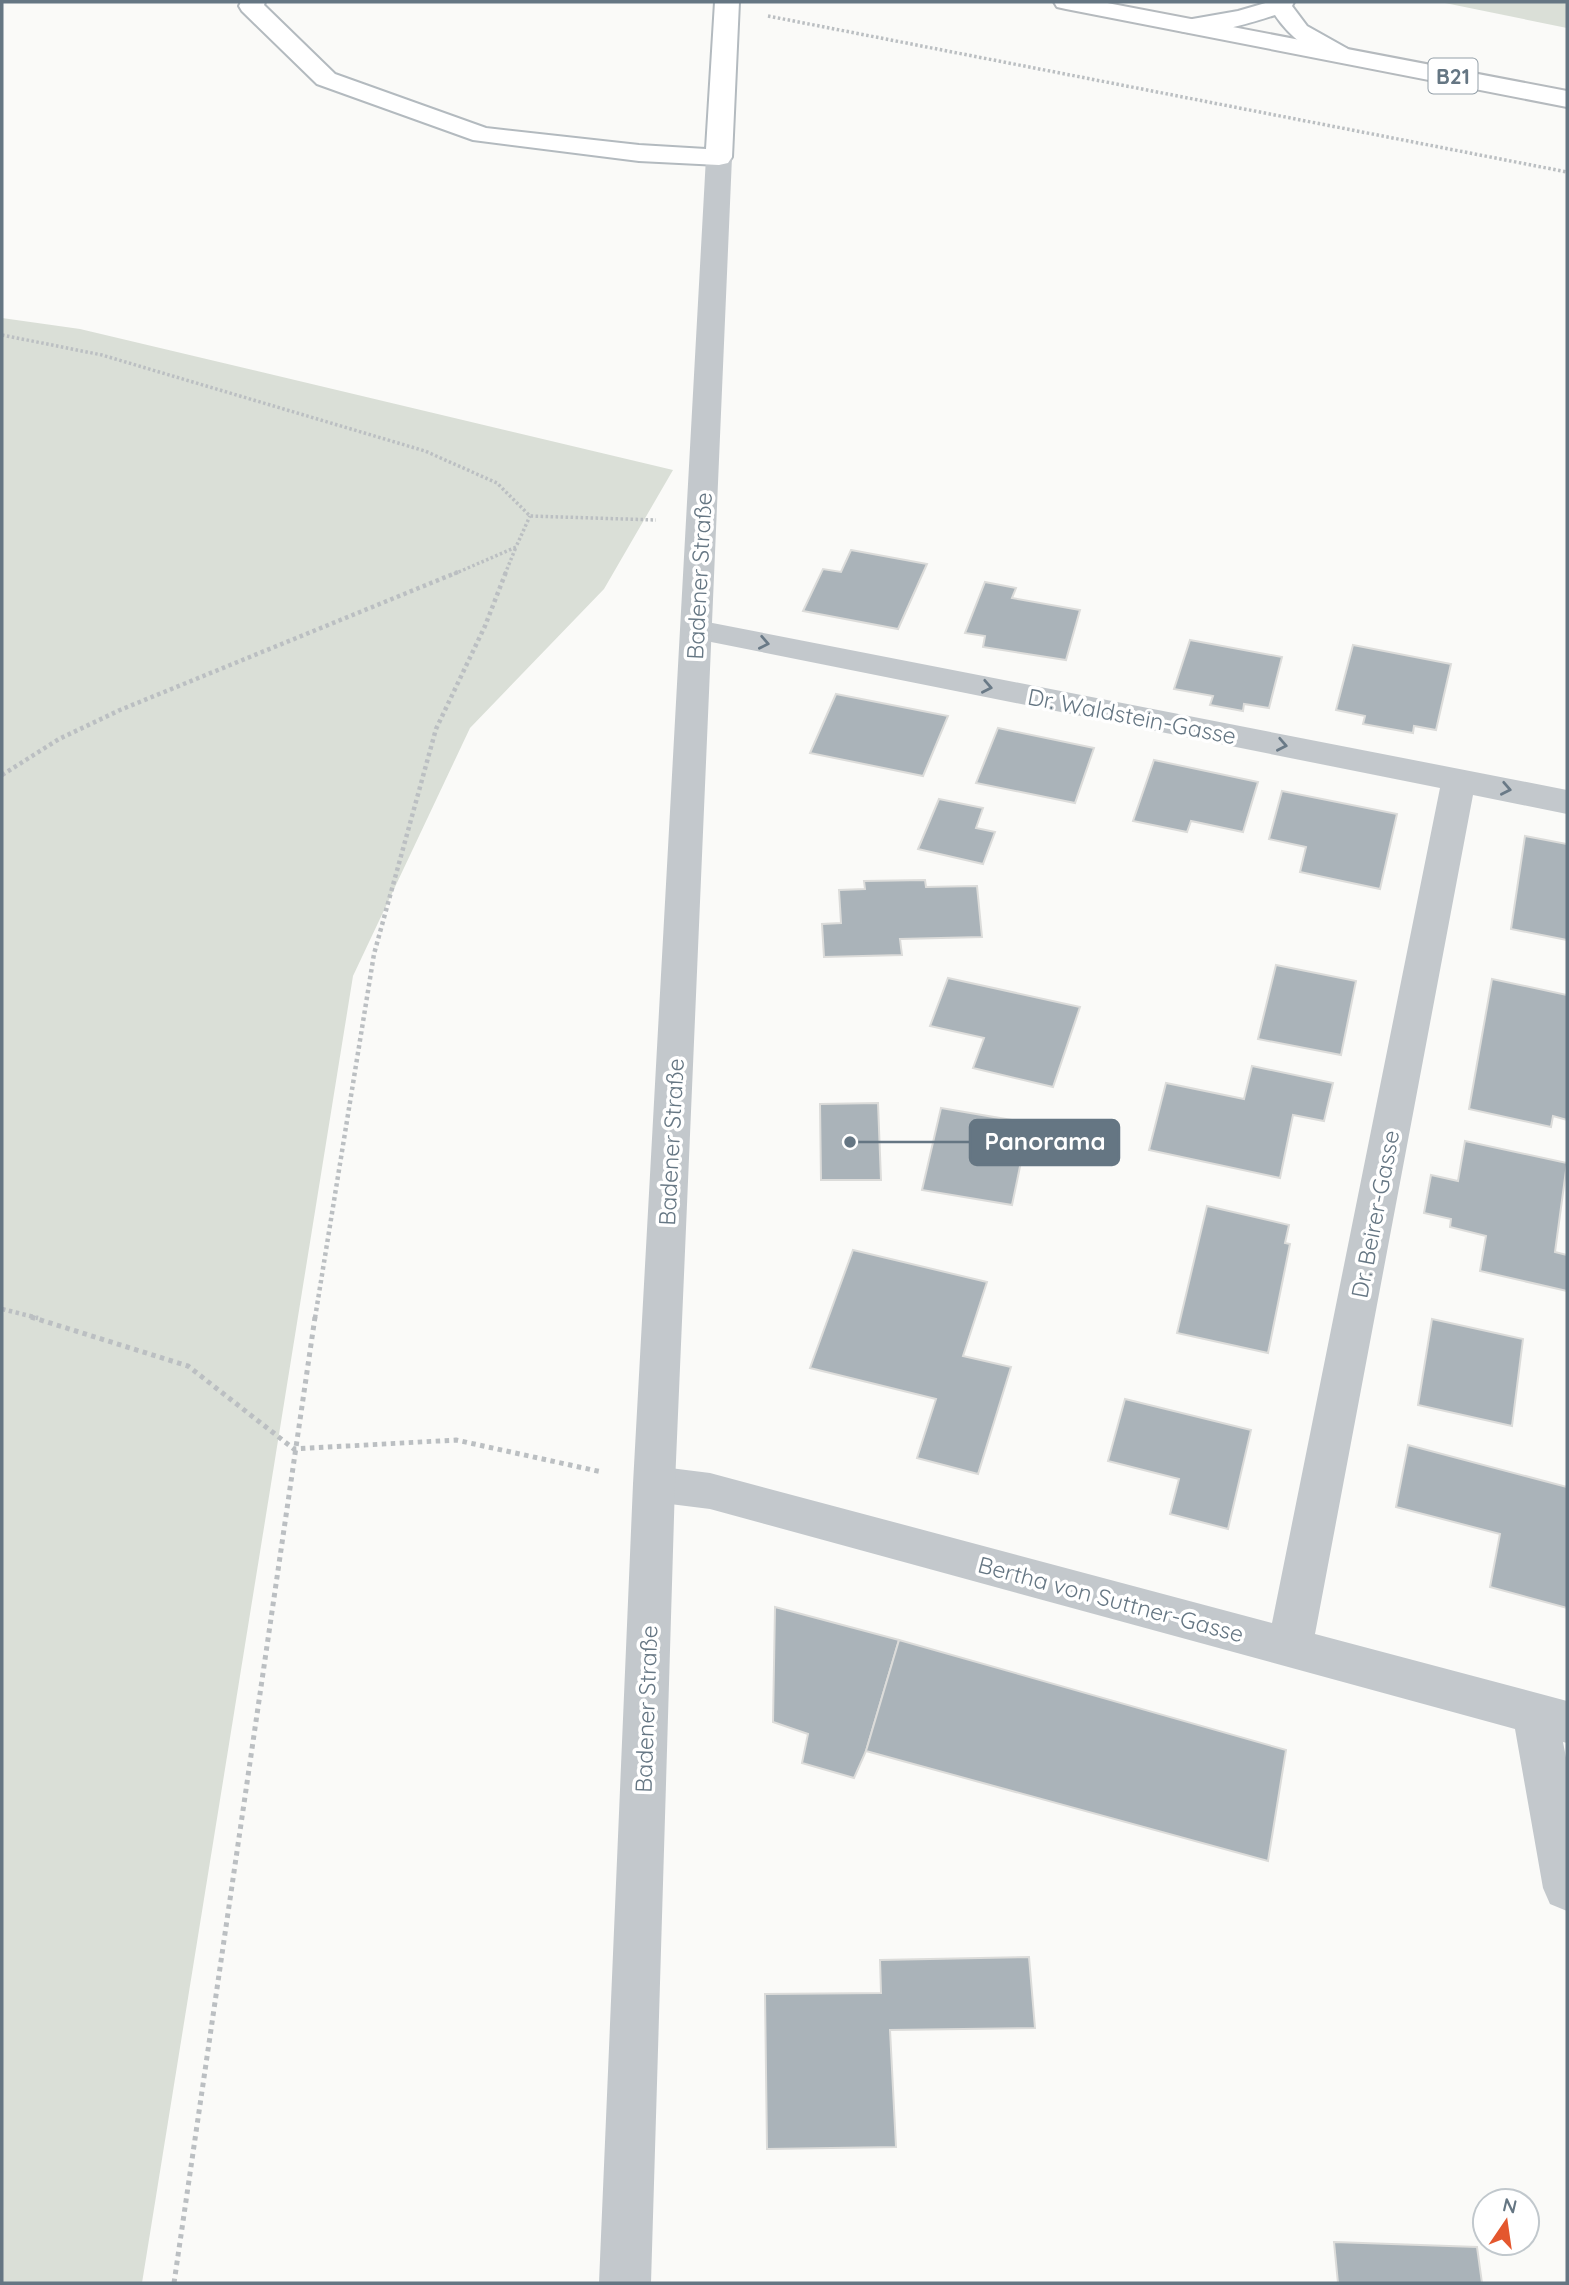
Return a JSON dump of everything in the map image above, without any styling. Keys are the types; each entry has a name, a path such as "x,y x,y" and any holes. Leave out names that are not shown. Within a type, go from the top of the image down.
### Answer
{"main road":[{"path":"253,2 251,6 326,79 482,135 639,153 719,157"},
{"name":"B21","path":"1066,2 1567,99"},
{"path":"1190,26 1241,18 1281,4 1298,31 1339,54"},
{"name":"Badener Straße","path":"719,157 727,7"}],"street":[{"name":"Badener Straße","path":"625,2283 654,1484 719,157"},
{"name":"Dr. Waldstein-Gasse","path":"697,630 1567,802"},
{"name":"Dr. Beirer-Gasse","path":"1290,1647 1459,780"},
{"name":"Bertha von Suttner-Gasse","path":"654,1484 710,1491 1551,1717"},
{"path":"1551,1717 1567,1888"}],"path":[{"path":"727,7 1567,172"},
{"path":"2,335 102,355 425,451 497,483 530,516 702,521"},
{"path":"174,2283 294,1449 374,954 436,729 485,626 530,516"},
{"path":"2,775 20,762 123,708 377,608 516,547"},
{"path":"2,1309 59,1324 188,1366 294,1449 456,1440 654,1484"}],"shaded area":[{"path":"1442,2 1567,2 1567,28 1445,3"},
{"path":"2,318 80,329 673,470 604,589 470,728 353,976 142,2283 2,2283"}],"building":[{"path":"851,550 927,564 898,629 803,611 823,569 841,572"},
{"path":"985,582 1016,588 1012,598 1080,610 1066,660 983,647 985,636 965,633"},
{"path":"1190,640 1282,657 1269,708 1244,704 1243,711 1210,705 1213,696 1174,689"},
{"path":"1353,645 1451,664 1436,730 1414,726 1413,733 1363,724 1365,716 1336,710"},
{"path":"836,694 948,716 923,776 810,753"},
{"path":"998,728 1094,748 1075,803 976,783"},
{"path":"1154,760 1258,782 1243,832 1191,821 1187,832 1133,821"},
{"path":"1282,791 1397,814 1380,889 1300,872 1306,847 1269,839"},
{"path":"939,799 983,808 976,828 995,832 983,864 918,849"},
{"path":"1525,836 1567,844 1567,940 1511,929"},
{"path":"925,880 926,887 977,886 982,937 900,939 902,955 824,957 822,924 841,923 839,890 865,889 864,881"},
{"path":"1276,965 1356,981 1341,1055 1258,1039"},
{"path":"948,978 1080,1007 1053,1087 973,1068 984,1038 930,1026"},
{"path":"1492,979 1567,995 1567,1120 1553,1116 1551,1127 1469,1109"},
{"path":"1252,1066 1333,1083 1324,1121 1293,1115 1280,1178 1149,1150 1166,1083 1244,1099"},
{"path":"878,1103 881,1180 821,1180 820,1104"},
{"path":"941,1108 1029,1123 1012,1205 922,1190"},
{"path":"1465,1141 1567,1163 1555,1252 1567,1255 1567,1291 1480,1271 1486,1236 1450,1227 1451,1219 1424,1213 1431,1175 1458,1181"},
{"path":"1207,1206 1289,1225 1285,1243 1290,1244 1268,1353 1177,1333"},
{"path":"853,1250 987,1282 963,1356 1011,1367 978,1474 917,1458 936,1399 810,1368"},
{"path":"1432,1319 1523,1339 1512,1426 1418,1405"},
{"path":"1125,1399 1251,1430 1228,1529 1170,1514 1179,1479 1108,1461"},
{"path":"1408,1445 1567,1487 1567,1608 1490,1587 1500,1534 1396,1507"},
{"path":"775,1607 899,1640 866,1751 854,1778 802,1763 808,1734 773,1722"},
{"path":"899,1640 1286,1750 1268,1861 866,1751"},
{"path":"1029,1957 1035,2028 890,2030 896,2147 767,2149 765,1994 881,1993 880,1960"},
{"path":"1334,2242 1471,2247 1471,2257 1478,2257 1482,2283 1338,2283"}],"place":[{"name":"Panorama","path":"850,1142"}]}
